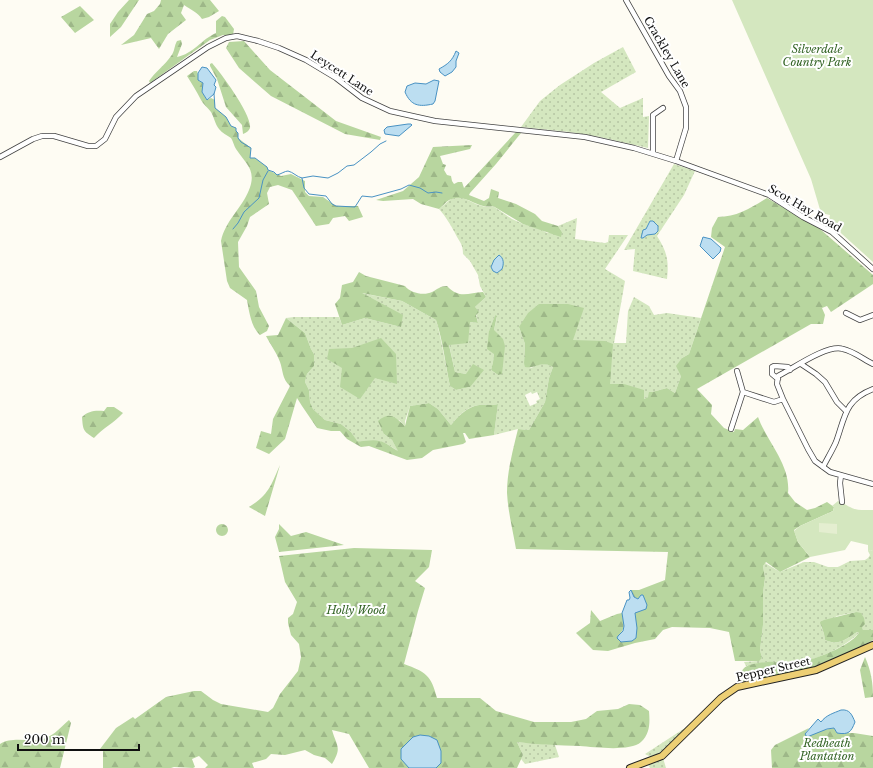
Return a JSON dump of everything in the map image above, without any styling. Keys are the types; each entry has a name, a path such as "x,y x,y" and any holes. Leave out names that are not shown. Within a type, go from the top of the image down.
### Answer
{"main road":[{"name":"Pepper Street","path":"630,768 662,756 721,698 737,687 816,670 873,645"}],"street":[{"name":"Crackley Lane","path":"626,0 669,76 680,91 686,107 686,128 675,160"},
{"name":"Leycett Lane","path":"0,157 33,139 42,136 54,136 88,146 96,146 105,139 116,117 136,96 208,47 226,38 237,36 279,48 306,60 336,78 362,98 390,111 435,121 585,137 653,153 675,160"},
{"path":"653,153 653,115 662,108"},
{"name":"Scot Hay Road","path":"675,160 769,196 803,217 832,232 873,269"},
{"path":"846,313 860,320 873,315"},
{"path":"778,377 825,350 834,347 842,348 873,364"},
{"path":"800,364 826,382 837,402 846,411"},
{"path":"778,377 772,374 772,367 788,367 790,370"},
{"path":"731,428 743,392 737,371"},
{"path":"778,377 777,384 783,399 815,461 830,472 873,484"},
{"path":"823,467 836,441 846,411 860,396 873,389"},
{"path":"743,392 774,402 783,399"},
{"path":"841,475 840,483 842,502"}],"green space":[{"path":"129,0 139,0 121,27 110,37 110,24"},
{"path":"161,0 210,0 219,11 202,19 184,5 181,13 186,20 168,34 159,49 151,38 121,45 134,35 147,14 154,11 160,4"},
{"name":"Silverdale Country Park","path":"732,0 873,0 873,262 832,225 828,224 830,215 821,213 811,179"},
{"path":"80,6 94,20 75,33 61,17"},
{"path":"222,16 225,17 234,29 233,35 223,35 210,40 150,83 149,81 151,78 172,54 177,41 181,40 182,44 177,57 193,50 216,33 216,21"},
{"path":"244,41 270,70 336,121 381,137 380,140 345,134 271,96 239,68 226,48 229,42"},
{"path":"623,47 636,72 601,92 620,108 643,98 643,117 649,116 648,148 570,132 521,127 540,101 560,85 594,63"},
{"path":"212,63 229,85 246,114 250,128 244,134 242,125 226,107 217,79 210,66"},
{"path":"194,71 197,71 200,82 203,82 202,92 207,100 211,98 215,100 215,108 226,117 231,126 236,128 238,138 251,148 250,158 255,158 267,167 268,170 281,176 291,174 305,181 305,192 309,196 323,197 336,206 358,206 363,217 349,221 345,216 333,218 329,224 316,226 292,190 278,185 270,187 267,193 269,204 250,217 238,242 239,267 256,291 259,307 269,326 267,331 260,335 252,323 247,300 230,288 227,281 221,241 226,227 246,197 251,183 251,172 247,163 236,149 231,138 222,132 218,127 211,112 202,102 187,76"},
{"path":"516,132 521,133 469,195 484,201 489,198 491,189 499,192 498,198 516,204 535,214 542,221 558,226 562,232 561,237 523,224 493,206 482,206 462,198 450,200 439,209 421,204 413,199 376,200 403,191 419,177 433,147 472,145 470,149 440,156 443,164 446,165 444,170 447,175 451,176 454,184 462,182 464,188"},
{"path":"674,164 695,171 684,195 657,236 666,256 668,267 667,279 633,271 635,249 624,250"},
{"path":"458,197 484,207 493,206 512,219 547,233 562,232 558,226 577,218 575,239 605,243 608,242 609,235 628,235 605,269 625,281 614,343 626,343 628,311 634,297 649,306 654,315 667,313 701,318 689,354 682,358 681,376 675,393 667,388 652,392 644,399 624,384 610,384 605,341 573,341 519,327 525,344 524,363 531,368 542,364 547,364 553,367 549,378 545,402 529,430 518,429 494,435 498,404 474,406 466,410 451,425 438,409 429,403 410,406 405,421 405,426 399,420 384,434 392,440 399,452 383,442 356,441 351,432 341,424 325,420 313,409 310,402 309,390 305,382 307,374 314,366 314,354 305,333 286,318 339,317 342,325 365,318 401,327 361,293 402,301 436,320 450,386 456,390 470,387 466,374 455,372 449,344 470,322 478,323 475,307 486,297 480,286 478,275 470,261 463,254 460,243 448,221 439,209 451,199","holes":["495,315 497,317 494,330 498,375 491,370 494,354 489,331","531,392 532,394 537,392 540,399 536,401 537,403 530,406 525,395"]},
{"path":"767,198 820,229 873,275 873,284 831,312 827,306 822,308 825,315 823,324 811,324 697,389 712,405 711,414 724,428 734,432 735,429 743,430 758,417 782,463 788,483 788,493 795,502 807,510 827,502 834,507 833,511 794,530 798,542 810,557 780,572 766,562 763,566 765,578 763,593 763,625 760,650 762,658 759,661 735,661 729,632 710,628 672,627 663,630 655,639 608,651 593,650 576,633 590,623 591,610 600,621 622,613 624,626 618,636 621,642 634,613 638,599 634,597 631,590 639,590 665,580 668,552 516,549 509,514 507,493 511,461 518,429 529,430 545,402 549,378 553,367 541,364 533,367 525,367 525,344 519,327 528,313 539,304 568,304 584,308 573,340 605,341 613,344 610,384 624,384 644,390 644,399 648,397 649,392 667,388 675,393 681,376 676,366 682,358 689,354 725,247 711,237 712,228 718,217 738,214"},
{"path":"359,272 366,276 405,286 417,293 425,294 447,286 451,290 460,294 483,292 486,297 475,307 479,312 476,315 478,323 470,322 468,343 449,345 455,372 466,374 473,364 484,370 470,387 456,390 450,386 436,320 402,301 362,293 403,315 401,327 365,318 342,325 335,304 340,298 342,285 353,282"},
{"path":"495,315 497,316 494,330 503,339 505,346 502,374 498,375 491,370 494,354 487,349 489,331"},
{"path":"286,318 305,333 314,354 314,366 307,374 305,382 309,390 310,402 313,409 325,420 341,424 351,432 357,441 374,440 387,444 398,451 392,440 384,434 378,421 386,416 392,416 405,426 410,406 429,403 438,409 451,425 460,415 475,406 498,404 494,435 469,439 465,433 463,433 466,442 463,444 433,450 422,458 407,460 369,446 361,447 347,439 340,431 317,428 297,398 285,439 269,454 256,448 261,431 271,434 273,419 290,386 284,377 277,355 266,336 278,335"},
{"path":"381,338 396,354 397,384 375,378 360,399 340,387 342,368 327,359 329,349 352,348"},
{"path":"107,407 114,407 123,413 94,438 84,430 82,417 92,411 104,411"},
{"path":"280,465 265,516 249,507 256,503 269,489"},
{"path":"838,501 855,509 873,510 873,550 868,551 868,545 851,541 845,550 810,557 798,542 794,531 800,526 833,511 834,507 832,506"},
{"path":"819,523 837,524 837,534 819,532"},
{"path":"224,524 227,525 227,535 220,536 217,535 216,528 217,525"},
{"path":"279,524 291,536 306,532 344,545 279,552 275,537 279,529"},
{"name":"Holly Wood","path":"354,548 432,550 429,567 415,581 425,588 404,664 418,669 430,679 437,698 480,698 496,711 534,722 571,722 586,719 597,711 618,709 629,704 640,705 649,711 648,732 644,739 636,745 621,748 517,742 523,755 517,768 369,768 349,734 332,730 338,750 332,764 325,758 314,755 305,750 285,755 271,754 266,759 252,763 254,768 205,768 208,765 199,756 192,759 195,767 193,768 103,768 103,751 100,749 116,728 133,717 135,719 166,697 201,691 221,704 268,712 273,708 280,694 298,671 301,657 299,644 291,635 288,623 288,618 293,614 297,602 285,582 279,556"},
{"path":"873,550 873,630 863,630 856,612 837,616 821,626 825,640 830,642 838,642 845,640 857,632 859,633 835,650 815,659 794,664 771,662 746,666 744,662 758,661 762,658 760,650 763,625 763,593 765,578 763,566 765,563 780,572 804,562 814,562 828,567 838,567 850,561 865,560 870,555 868,551"},
{"path":"856,612 861,613 864,618 865,624 862,627 863,630 873,630 873,640 863,646 815,667 739,682 742,671 749,665 768,662 786,664 804,661 826,654 846,644 859,633 857,632 838,642 830,642 825,640 820,622"},
{"path":"865,657 873,686 873,697 865,698 860,670"},
{"path":"69,720 71,723 60,768 0,768 0,744 13,740 38,740 47,738"},
{"path":"685,728 674,741 661,752 651,757 645,754"},
{"name":"Redheath Plantation","path":"809,728 805,734 834,728 837,733 854,733 873,736 873,768 772,768 771,750 775,745"},
{"path":"517,742 555,745 559,757 525,764 521,759 523,755"},
{"path":"663,758 666,768 650,768 648,764"}],"water":[{"path":"456,51 459,53 456,61 456,67 452,72 445,76 439,69 449,62"},
{"path":"202,67 207,68 216,80 214,85 216,87 214,94 207,100 202,92 203,83 198,80 198,73"},
{"path":"434,80 439,81 433,104 416,104 407,97 405,92 407,86 415,83 426,84"},
{"path":"408,124 412,125 399,136 385,134 384,130 387,127"},
{"path":"650,221 653,221 658,226 658,231 655,234 647,235 641,238 643,230 646,229"},
{"path":"703,237 711,239 721,248 720,252 713,259 700,246"},
{"path":"499,255 503,259 503,265 502,269 497,273 493,271 491,267 494,260"},
{"path":"631,590 634,597 638,599 641,595 643,595 647,605 646,609 635,613 637,628 636,638 632,641 621,642 617,638 623,631 624,626 622,613 627,600 630,598 629,592"},
{"path":"841,710 847,710 852,715 855,722 849,732 844,734 837,733 834,728 827,729 807,737 805,734 818,719 821,722 828,716"},
{"path":"420,735 429,736 437,740 441,751 441,763 436,768 409,768 401,759 401,749 413,737"}],"waterway":[{"path":"214,94 215,108 226,117 231,126 236,128 238,138 241,142 251,148 250,158 255,158 267,167 268,170 277,175 286,171 292,172 298,177 302,178 304,188 309,194 326,196 332,204 336,206 355,207 362,196 372,197 401,189 409,185 420,188 428,193 442,193"},
{"path":"302,178 313,176 328,178 347,166 354,165 386,141"},
{"path":"233,229 244,212 259,198 263,180 268,171"}]}
